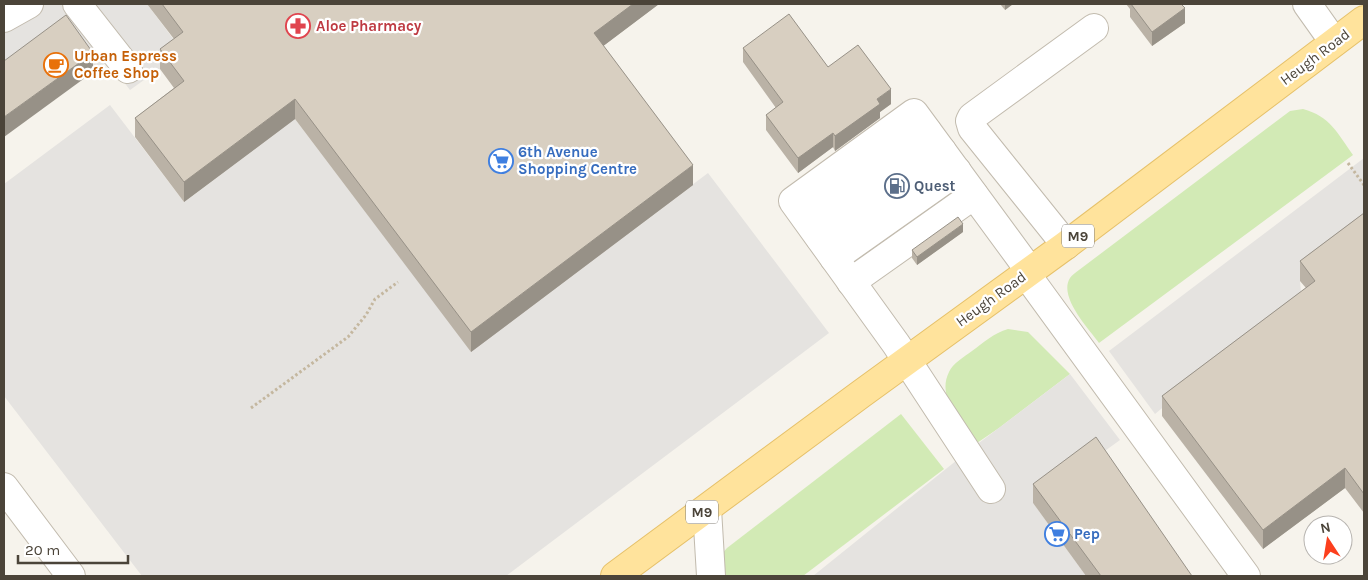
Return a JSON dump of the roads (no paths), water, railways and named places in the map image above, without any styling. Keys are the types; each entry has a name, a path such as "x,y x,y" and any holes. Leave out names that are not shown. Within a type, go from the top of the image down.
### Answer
{"main road":[{"name":"Heugh Road","path":"624,575 707,508 1066,245 1364,20"}],"street":[{"path":"4,18 30,4"},
{"path":"77,4 128,70"},
{"path":"1307,4 1334,42"},
{"path":"1066,245 972,128 970,121 979,112 1094,28"},
{"path":"991,489 907,361 793,201 914,113 1246,576"},
{"path":"820,238 942,151"},
{"path":"852,282 974,195"},
{"path":"4,487 71,576"},
{"path":"707,508 711,576"}],"place":[{"name":"Aloe Pharmacy","path":"298,26"},
{"name":"Urban Espress Coffee Shop","path":"56,65"},
{"name":"6th Avenue Shopping Centre","path":"501,161"},
{"name":"Quest","path":"897,186"},
{"name":"Pep","path":"1057,534"}]}
